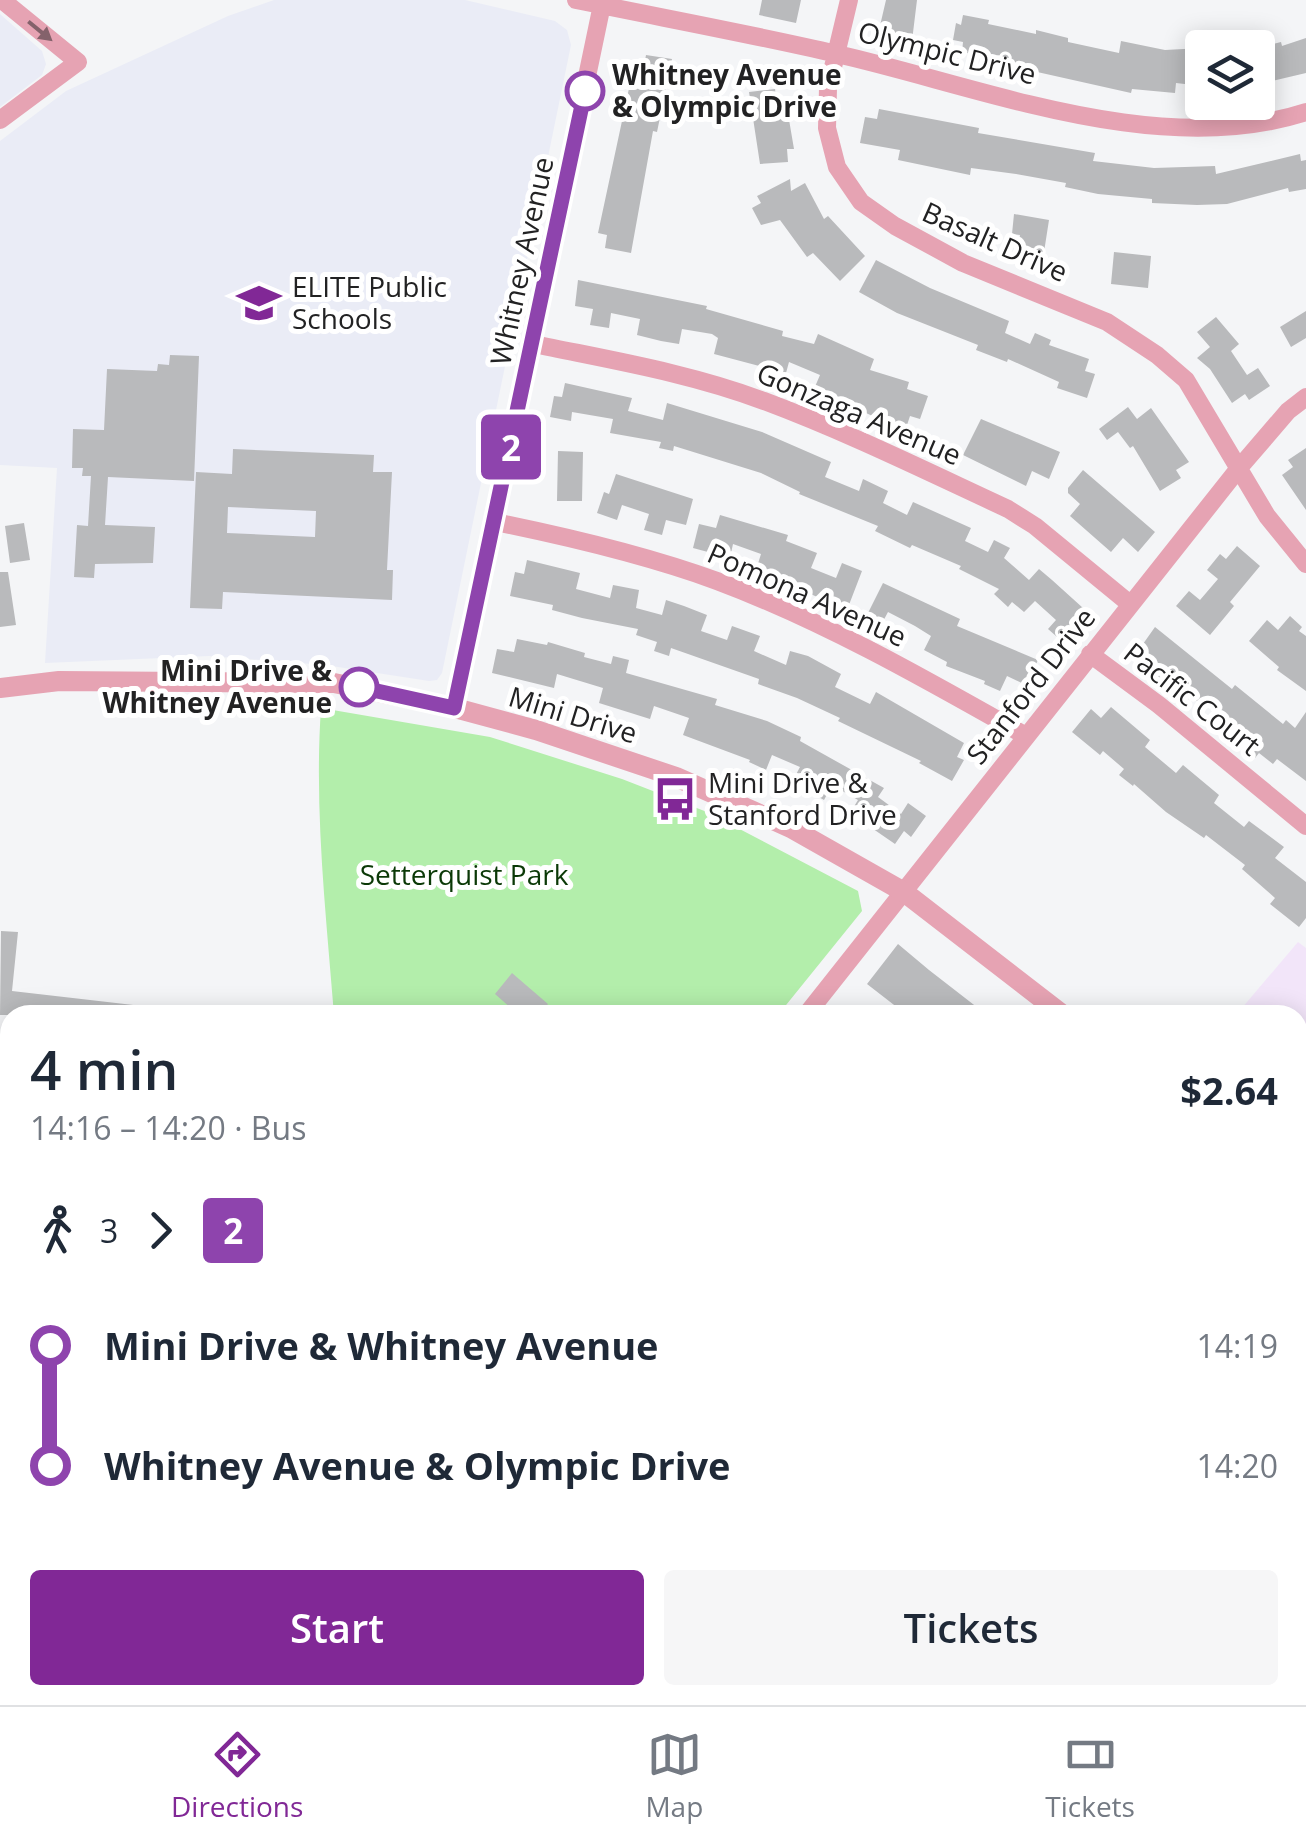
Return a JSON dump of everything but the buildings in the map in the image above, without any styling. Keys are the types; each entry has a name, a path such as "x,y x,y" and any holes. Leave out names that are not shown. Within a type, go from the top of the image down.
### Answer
{"street":[{"path":"0,120 78,62 2,0"},
{"name":"Olympic Drive","path":"576,0 836,54 1034,104 1132,124 1216,128 1256,124 1306,112"},
{"name":"Basalt Drive","path":"849,0 828,88 827,128 837,166 862,202 895,226 964,262 1107,322 1186,380 1268,516 1306,564"},
{"name":"Whitney Avenue","path":"454,708 534,344 603,3"},
{"name":"Gonzaga Avenue","path":"534,344 708,384 762,400 811,421 1008,509 1035,526 1130,604"},
{"name":"Stanford Drive","path":"814,1005 1239,468 1288,410 1306,397"},
{"name":"Pomona Avenue","path":"494,522 557,534 717,581 886,658 1026,736"},
{"name":"Pacific Court","path":"1090,654 1306,826"},
{"name":"Mini Drive","path":"0,688 59,681 334,683 536,730 676,776 791,828 904,892 1050,1005"}],"shaded area":[{"name":"ELITE Public Schools","path":"274,0 465,0 555,21 567,30 571,45 442,673 437,680 429,681 325,665 209,656 45,663 57,468 0,465 0,141 66,91 228,16"},
{"path":"0,14 42,51 46,64 42,75 0,107"},
{"path":"1298,942 1306,948 1306,1005 1244,1005"}],"green space":[{"name":"Setterquist Park","path":"321,708 490,737 622,779 707,812 858,891 862,911 786,1005 333,1005 320,823"}],"bus line":[{"name":"2","path":"359,687 454,708 585,91"}],"place":[{"name":"Whitney Avenue & Olympic Drive","path":"585,91"},
{"name":"ELITE Public Schools","path":"259,303"},
{"name":"Mini Drive & Whitney Avenue","path":"359,687"},
{"name":"Mini Drive & Stanford Drive","path":"675,799"}]}
